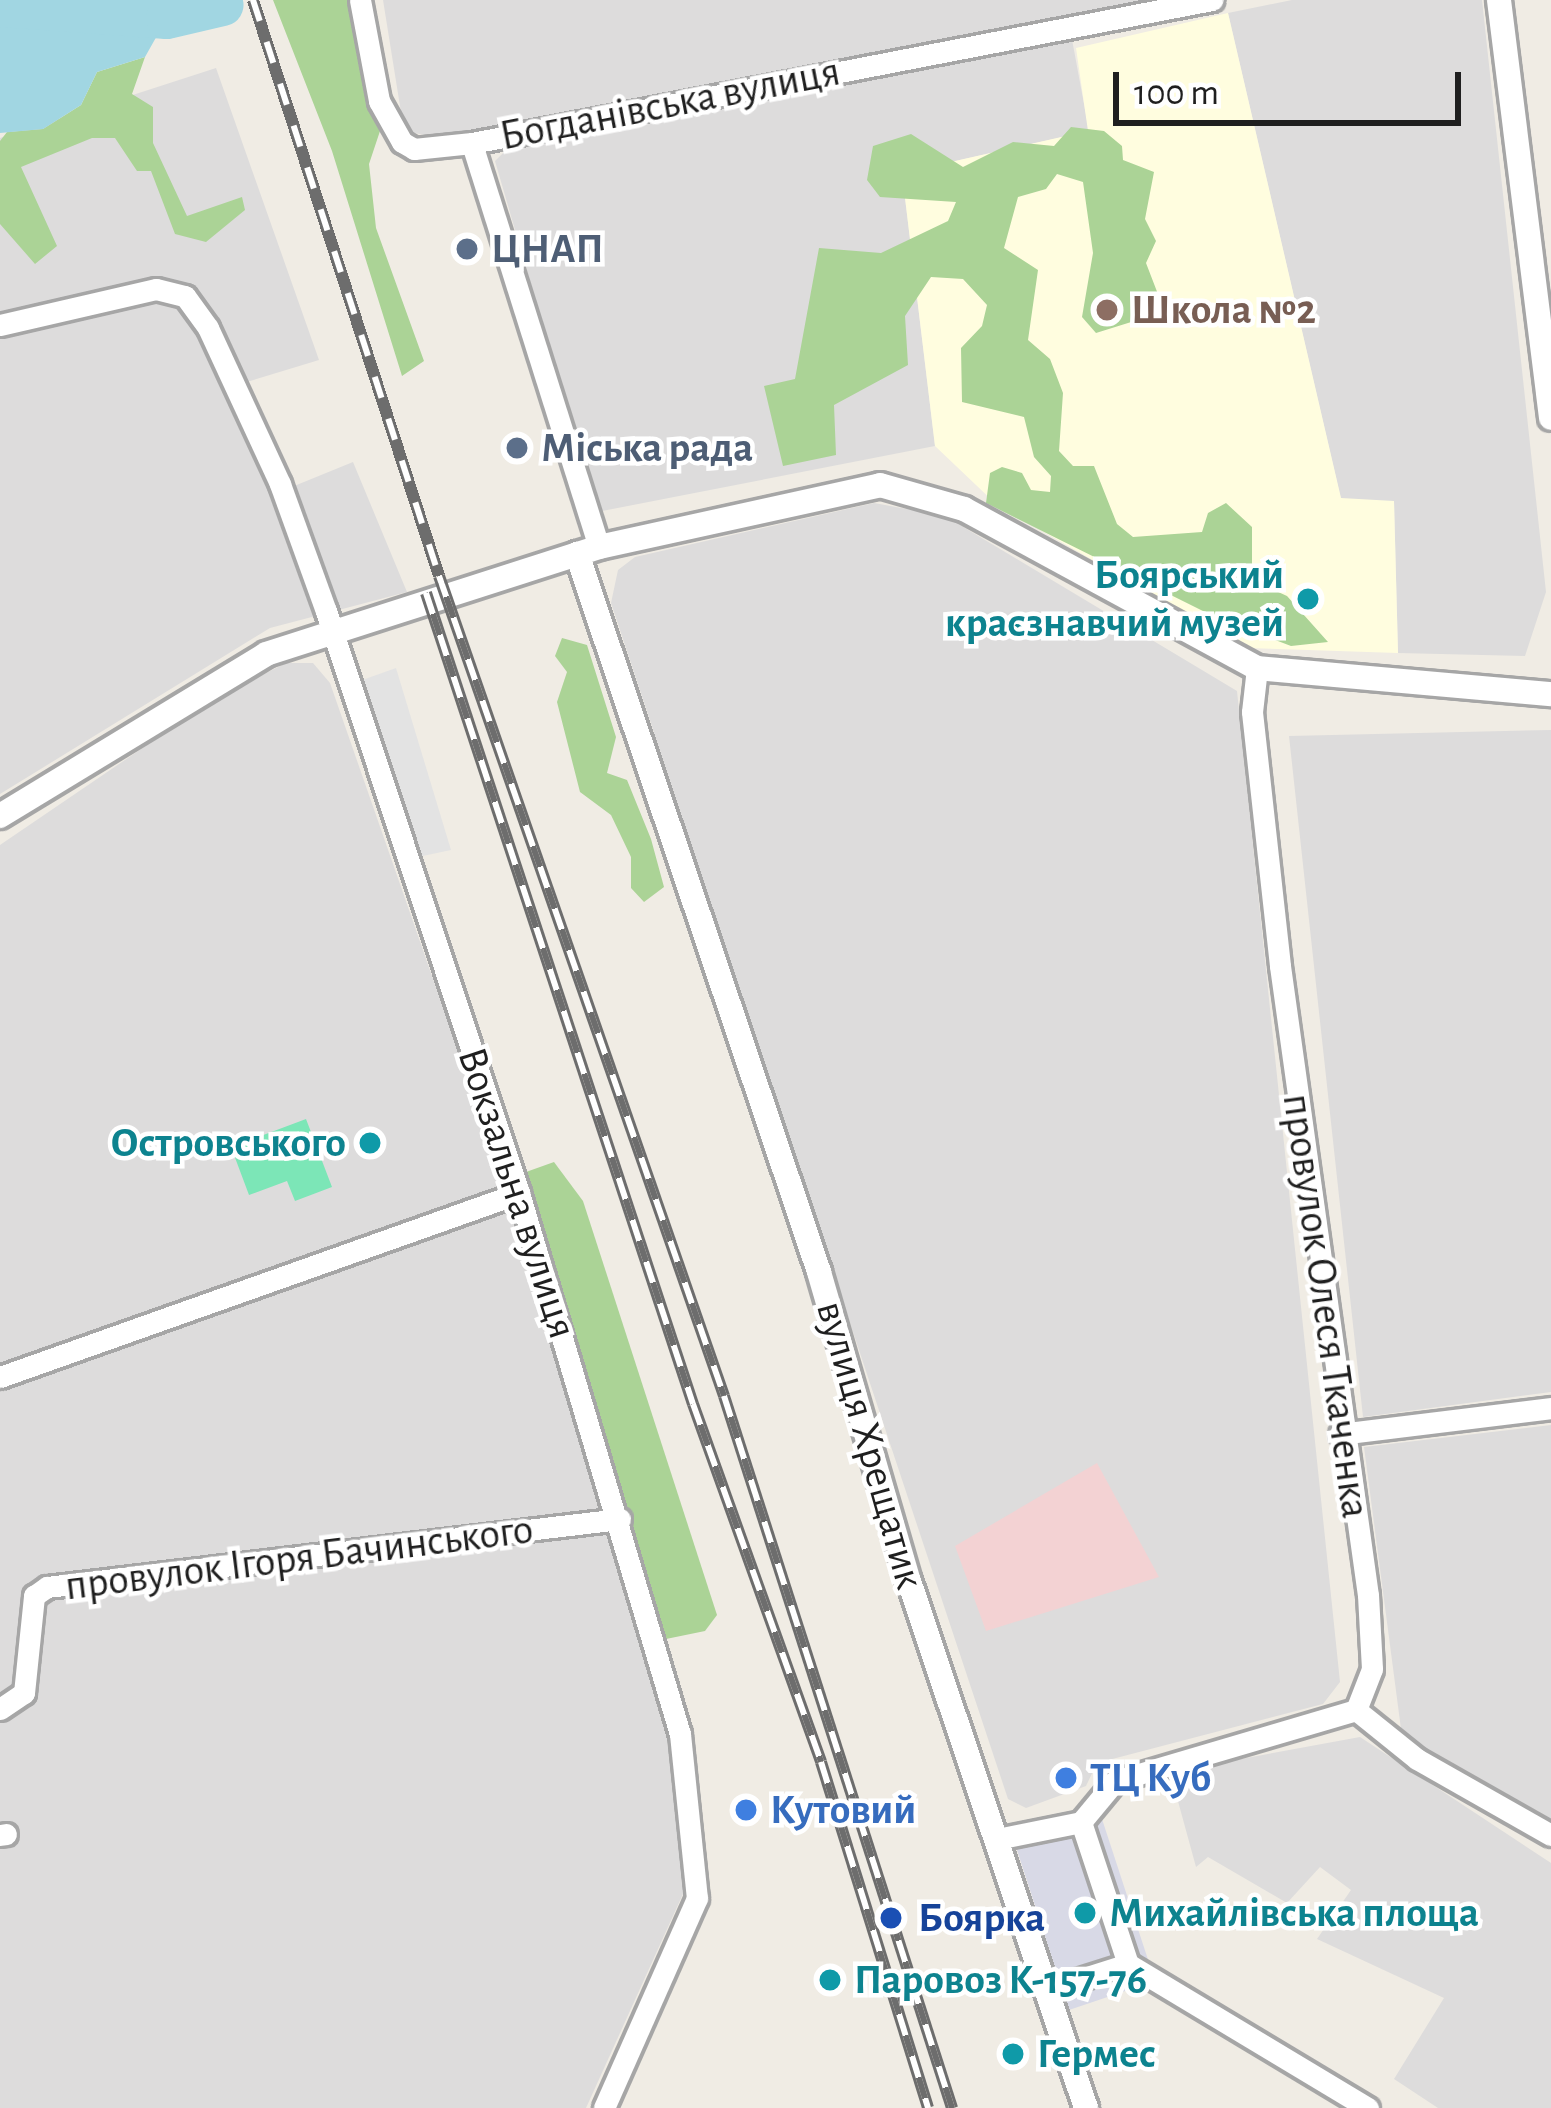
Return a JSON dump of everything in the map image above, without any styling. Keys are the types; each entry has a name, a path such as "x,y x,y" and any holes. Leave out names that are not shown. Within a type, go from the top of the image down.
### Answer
{"street":[{"path":"360,0 379,101 402,142 414,148 472,143"},
{"name":"Богданівська вулиця","path":"588,550 472,143 1213,0"},
{"path":"1499,0 1551,418"},
{"name":"Вокзальна вулиця","path":"0,325 155,289 184,296 208,328 280,484 332,632 519,1193 620,1519 680,1734 698,1898 604,2108"},
{"path":"0,816 229,670 588,550 851,488 915,490 1257,668 1551,694"},
{"name":"вулиця Хрещатик","path":"588,550 826,1293 909,1581 1086,2108"},
{"name":"провулок Олеся Ткаченка","path":"1257,668 1252,712 1340,1434 1368,1595 1372,1670 1356,1710"},
{"path":"0,1377 519,1193"},
{"path":"1340,1434 1551,1408"},
{"name":"провулок Ігоря Бачинського","path":"0,1709 24,1693 34,1597 47,1587 620,1519"},
{"path":"997,1839 1081,1822 1115,1781 1356,1710 1417,1760 1551,1835"},
{"path":"1081,1822 1128,1964 1368,2108"},
{"path":"1046,1990 1128,1964"}],"shaded area":[{"path":"383,0 1148,0 435,137 404,131"},
{"path":"1292,0 1482,0 1546,592 1525,656 1398,653 1394,502 1341,499 1228,13"},
{"name":"Школа №2","path":"1228,13 1341,498 1394,501 1398,653 1246,648 997,505 935,446 902,173 1088,131 1076,48"},
{"path":"1071,34 1089,131 902,173 935,446 597,512 495,161 507,149"},
{"path":"216,68 319,360 227,388 277,493 353,462 407,592 270,628 0,794 0,138"},
{"path":"874,503 945,516 1237,691 1340,1682 1323,1704 1097,1763 1086,1786 1026,1808 1008,1799 611,603 618,570 635,557"},
{"path":"286,663 313,663 330,683 495,1157 662,1702 687,1885 586,2108 0,2108 0,845 216,698"},
{"path":"396,668 451,850 418,857 354,683"},
{"path":"1551,730 1551,1392 1363,1417 1289,736"},
{"path":"1551,1425 1551,1828 1430,1760 1401,1729 1364,1447"},
{"path":"1097,1463 1159,1577 986,1631 955,1546"},
{"path":"1360,1737 1551,1863 1551,2108 1438,2108 1394,2079 1444,1998 1317,1939 1351,1890 1320,1867 1287,1903 1208,1857 1196,1867 1170,1772"},
{"name":"Михайлівська площа","path":"1101,1816 1155,1981 1069,2010 1015,1844"}],"green space":[{"path":"273,0 352,0 380,131 369,164 376,228 424,361 402,376 332,151"},
{"path":"145,57 132,94 153,107 153,143 187,216 242,197 245,210 206,242 175,234 151,171 137,171 115,138 92,138 21,167 57,246 35,264 0,224 0,141 7,132 43,129 81,105 97,72"},
{"path":"1071,127 1104,131 1122,146 1123,160 1154,172 1145,219 1156,241 1146,263 1161,302 1144,318 1096,333 1082,317 1093,253 1083,182 1057,174 1046,189 1018,197 1004,248 1038,270 1028,340 1050,359 1063,393 1059,451 1073,466 1094,466 1117,524 1133,537 1202,532 1208,513 1226,503 1252,527 1252,580 1287,596 1328,642 1291,646 1215,617 986,503 990,473 1002,467 1022,473 1031,490 1050,492 1051,476 1034,457 1024,417 962,402 961,348 982,326 987,305 963,279 931,277 905,316 908,365 834,405 836,455 783,466 764,386 795,379 819,248 881,253 948,221 956,202 880,197 867,180 873,146 911,134 963,167 1013,142 1054,146"},
{"path":"562,638 587,645 616,737 607,773 627,780 651,839 664,887 644,902 631,888 631,857 611,815 580,792 557,702 567,672 555,656"},
{"path":"306,1119 332,1187 295,1201 287,1181 249,1195 231,1147"},
{"path":"554,1162 583,1201 717,1615 705,1631 666,1639 526,1172"}],"water":[{"path":"0,0 160,0 167,18 145,57 97,72 81,105 43,129 0,133"}],"waterway":[{"path":"0,6 167,18 223,5"}],"railway":[{"path":"253,0 439,576 724,1396 952,2108"},
{"path":"426,593 693,1404 821,1762 928,2108"}],"place":[{"name":"ЦНАП","path":"467,249"},
{"name":"Школа №2","path":"1107,310"},
{"name":"Міська рада","path":"517,448"},
{"name":"Боярський краєзнавчий музей","path":"1308,599"},
{"name":"Островського","path":"370,1143"},
{"name":"ТЦ Куб","path":"1066,1778"},
{"name":"Кутовий","path":"746,1810"},
{"name":"Михайлівська площа","path":"1085,1913"},
{"name":"Боярка","path":"891,1918"},
{"name":"Паровоз К-157-76","path":"830,1980"},
{"name":"Гермес","path":"1013,2054"}]}
